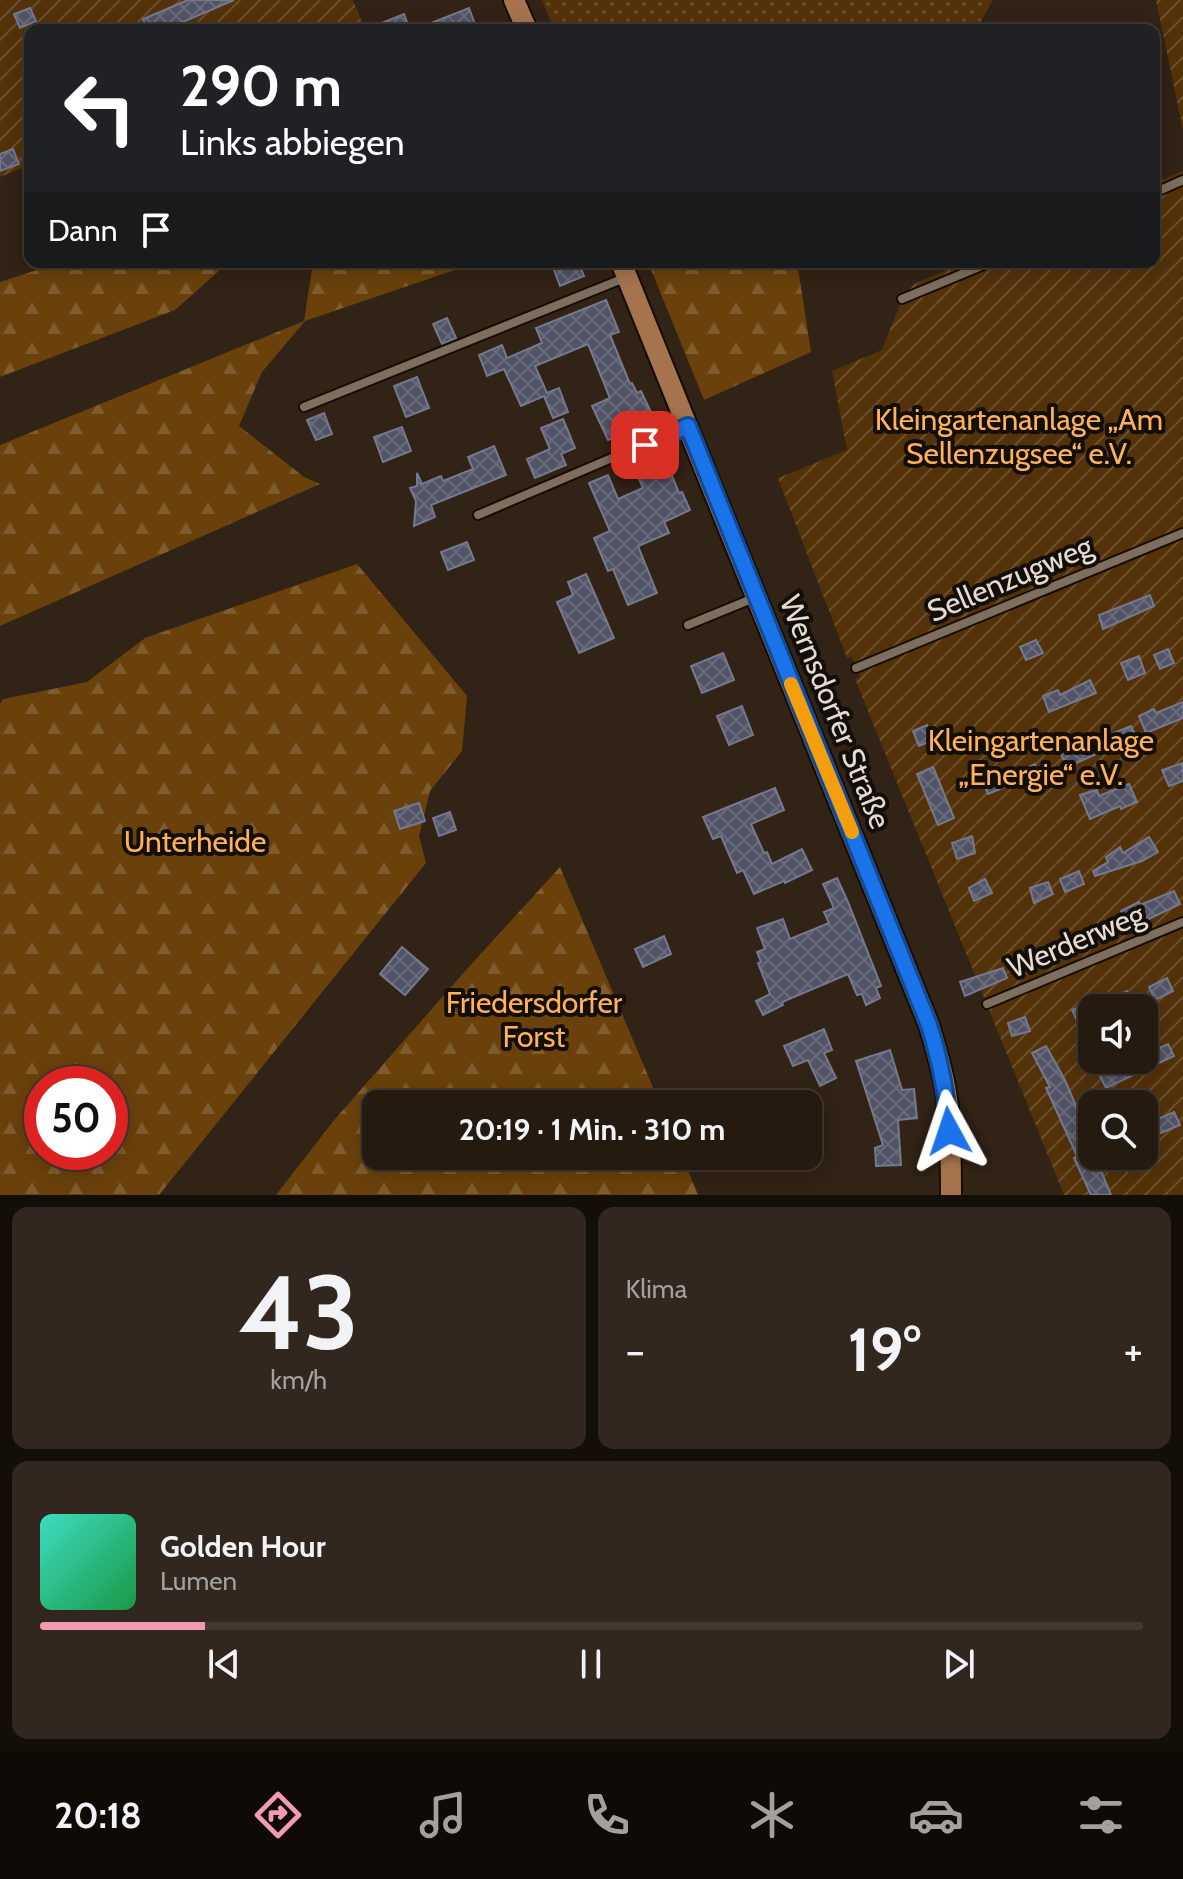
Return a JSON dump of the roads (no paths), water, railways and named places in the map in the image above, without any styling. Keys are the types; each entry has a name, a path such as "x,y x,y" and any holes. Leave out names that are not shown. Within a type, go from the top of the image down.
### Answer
{"main road":[{"path":"514,0 524,24"},
{"name":"Wernsdorfer Straße","path":"624,269 929,1025 947,1097 951,1195"}],"lane":[{"path":"1160,190 1183,180"},
{"path":"902,299 977,268"},
{"path":"304,407 624,269"},
{"path":"478,515 688,426"},
{"name":"Sellenzugweg","path":"856,668 1183,533"},
{"path":"688,625 756,597"},
{"name":"Werderweg","path":"987,1004 1183,922"}],"park label":[{"name":"Kleingartenanlage „Am Sellenzugsee“ e.V.","path":"1019,437"},
{"name":"Kleingartenanlage „Energie“ e.V.","path":"1041,758"},
{"name":"Unterheide","path":"195,842"},
{"name":"Friedersdorfer Forst","path":"534,1020"}]}
